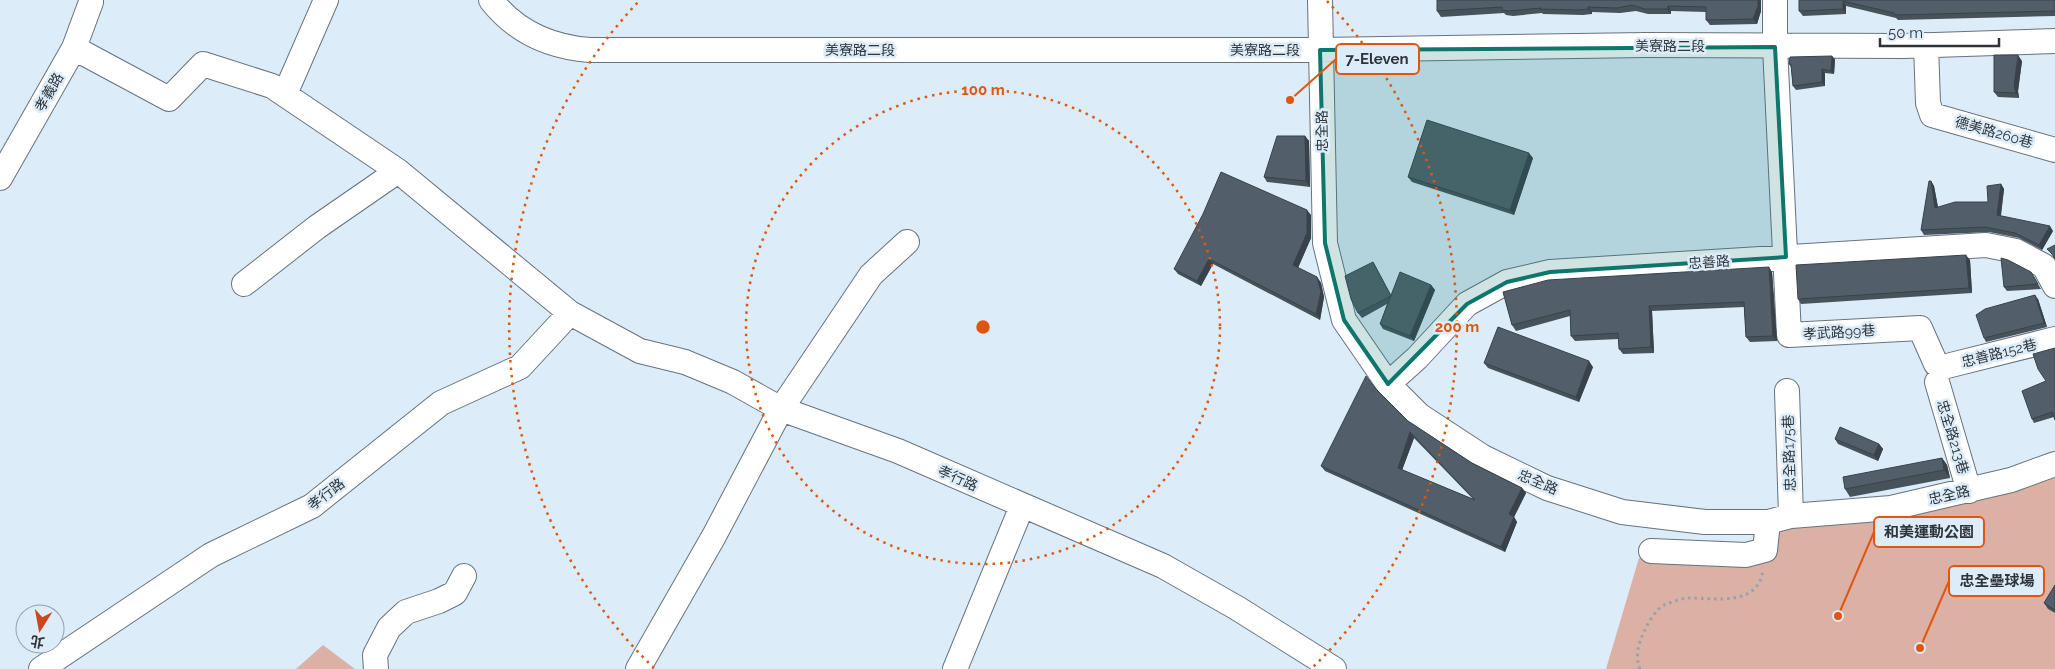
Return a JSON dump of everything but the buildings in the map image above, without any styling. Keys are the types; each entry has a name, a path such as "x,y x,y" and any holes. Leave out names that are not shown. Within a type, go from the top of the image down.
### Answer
{"street":[{"path":"285,94 326,0"},
{"name":"美寮路二段","path":"491,0 506,16 530,34 559,46 590,50 1320,50 1646,45 1775,47 2055,41"},
{"name":"忠全路","path":"1320,0 1325,242 1344,320 1388,384 1418,416 1483,457 1547,488 1622,512 1705,522 1768,522 1791,516 1891,508 2011,480 2055,464"},
{"path":"1775,0 1775,47 1786,257"},
{"name":"孝義路","path":"0,178 74,48 85,1"},
{"name":"德美路260巷","path":"1926,45 1928,103 1932,115 2055,150"},
{"name":"孝行路","path":"74,48 169,99 203,64 272,86 398,171 570,313 640,351 685,362 733,382 782,409 898,451 1163,566 1237,608 1334,669"},
{"path":"244,284 317,228 398,171"},
{"path":"638,669 714,536 782,409 871,275 907,242"},
{"name":"忠善路","path":"1388,384 1417,358 1467,304 1507,282 1550,272 1986,245 2016,251 2044,266 2055,286"},
{"name":"孝武路99巷","path":"1786,257 1789,335 1920,328 1940,375"},
{"name":"孝行路","path":"40,669 210,555 312,506 441,403 520,367 570,313"},
{"name":"忠善路152巷","path":"1940,375 2055,339"},
{"name":"忠全路213巷","path":"1940,375 1969,491"},
{"name":"忠全路175巷","path":"1788,391 1791,516"},
{"path":"955,669 1022,506"},
{"path":"1651,551 1746,555 1765,550 1768,522"},
{"path":"376,669 375,655 389,628 406,612 439,602 455,593 464,576"}],"path":[{"path":"1640,669 1637,646 1649,620 1663,606 1688,598 1730,600 1748,594 1762,581 1765,550"}],"highlighted area":[{"path":"1775,47 1786,257 1550,272 1507,282 1467,304 1388,384 1344,320 1325,243 1320,50"}],"shaded area":[{"path":"2055,475 2055,669 1606,669 1639,558 1752,564 1779,528 1893,521"},
{"path":"323,645 355,669 296,669"}],"place":[{"name":"7-Eleven","path":"1290,100"},
{"name":"和美運動公園","path":"1838,616"},
{"name":"忠全壘球場","path":"1920,648"}]}
